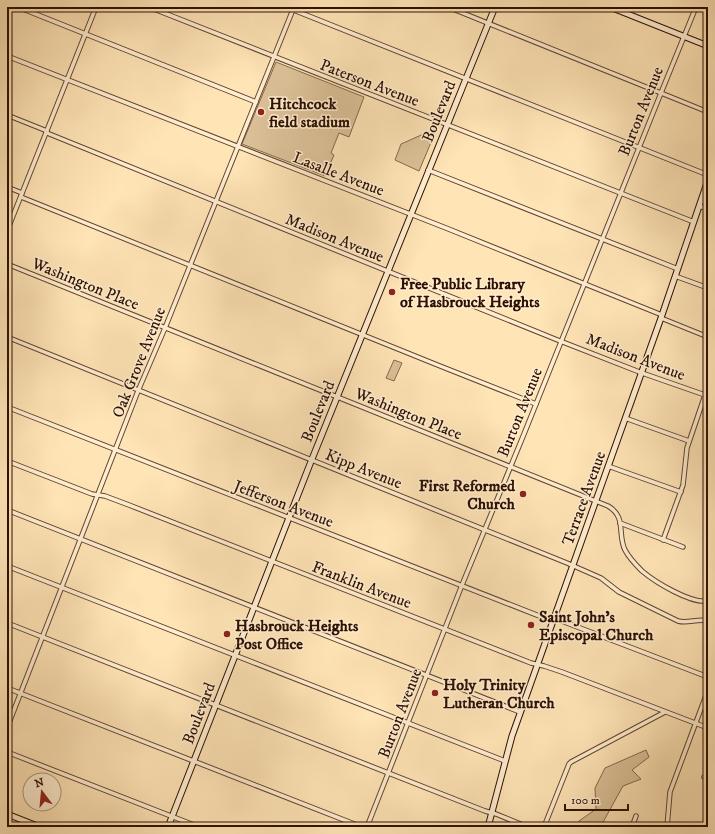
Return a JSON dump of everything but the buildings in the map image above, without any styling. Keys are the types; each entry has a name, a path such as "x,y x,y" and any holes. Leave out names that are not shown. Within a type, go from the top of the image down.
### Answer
{"street":[{"path":"18,7 256,102"},
{"path":"7,231 96,7"},
{"name":"Paterson Avenue","path":"148,7 694,222"},
{"path":"286,7 294,8 708,175"},
{"path":"448,7 708,112"},
{"name":"Boulevard","path":"168,827 311,460 446,124 495,7"},
{"path":"610,7 708,46"},
{"name":"Burton Avenue","path":"367,827 462,585 488,531 510,467 696,7"},
{"name":"Oak Grove Avenue","path":"7,728 138,391 165,328 294,8"},
{"name":"Lasalle Avenue","path":"7,56 410,214 662,316 708,337"},
{"name":"Madison Avenue","path":"7,115 388,271 642,373 705,396 689,441"},
{"path":"428,170 678,269"},
{"name":"Terrace Avenue","path":"488,827 512,736 520,712 642,373 708,180"},
{"path":"7,187 22,195 190,265 536,404"},
{"path":"699,206 708,209"},
{"name":"Washington Place","path":"7,264 612,508 618,515 620,523"},
{"path":"675,276 708,288"},
{"name":"Kipp Avenue","path":"7,337 572,565 600,577 616,590 678,621 708,621"},
{"name":"Jefferson Avenue","path":"7,407 462,585 708,677"},
{"path":"625,418 689,441 681,492 664,540"},
{"name":"Franklin Avenue","path":"7,461 92,494 99,494 129,505 531,663 564,673 708,728"},
{"path":"608,466 681,492"},
{"path":"7,510 520,712"},
{"path":"683,547 620,523 623,546 641,570 683,595 700,602 708,601"},
{"path":"7,566 505,762"},
{"path":"7,624 528,827"},
{"path":"7,688 362,827"},
{"path":"667,827 670,792 708,690"},
{"path":"544,827 571,762 665,712"},
{"path":"7,752 199,827"},
{"path":"7,814 40,827"},
{"path":"632,827 636,816"}],"shaded area":[{"path":"276,62 364,97 349,137 339,133 331,153 334,155 325,176 242,144"},
{"path":"437,128 419,171 395,160 401,144"},
{"path":"394,360 402,363 394,381 386,378"},
{"path":"646,750 649,757 632,770 641,779 623,786 602,824 603,827 576,827 579,821 596,809 595,788 605,768"}],"place":[{"name":"Hitchcock field stadium","path":"261,112"},
{"name":"Free Public Library of Hasbrouck Heights","path":"392,292"},
{"name":"First Reformed Church","path":"523,494"},
{"name":"Saint John's Episcopal Church","path":"531,625"},
{"name":"Hasbrouck Heights Post Office","path":"227,634"},
{"name":"Holy Trinity Lutheran Church","path":"435,693"}]}
